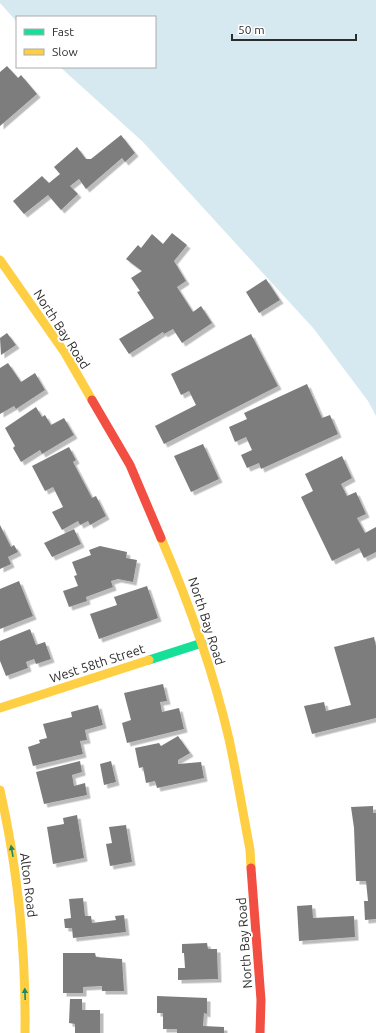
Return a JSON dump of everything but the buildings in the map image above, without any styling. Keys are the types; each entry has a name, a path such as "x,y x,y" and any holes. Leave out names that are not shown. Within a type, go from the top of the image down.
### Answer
{"street":[{"name":"North Bay Road","path":"0,260 65,353 130,465 183,588 202,643 229,739 250,850 262,1000 260,1033"},
{"name":"West 58th Street","path":"0,708 202,643"},
{"name":"Alton Road","path":"0,790 15,869 23,943 25,1033"}],"shaded area":[{"path":"0,0 376,0 376,416 368,401 314,329 143,142 61,68 156,68 156,16 16,16 16,21 0,3"}],"traffic: fast":[{"path":"149,660 202,643"}],"traffic: slow":[{"path":"0,260 65,353 92,400"},
{"path":"161,538 200,637 223,713 240,794 250,850 251,868"},
{"path":"0,708 149,660"},
{"path":"0,790 12,850 20,911 24,972 25,1033"}],"traffic: jam":[{"path":"92,400 130,465 161,538"},
{"path":"251,868 261,1000 260,1033"}]}
